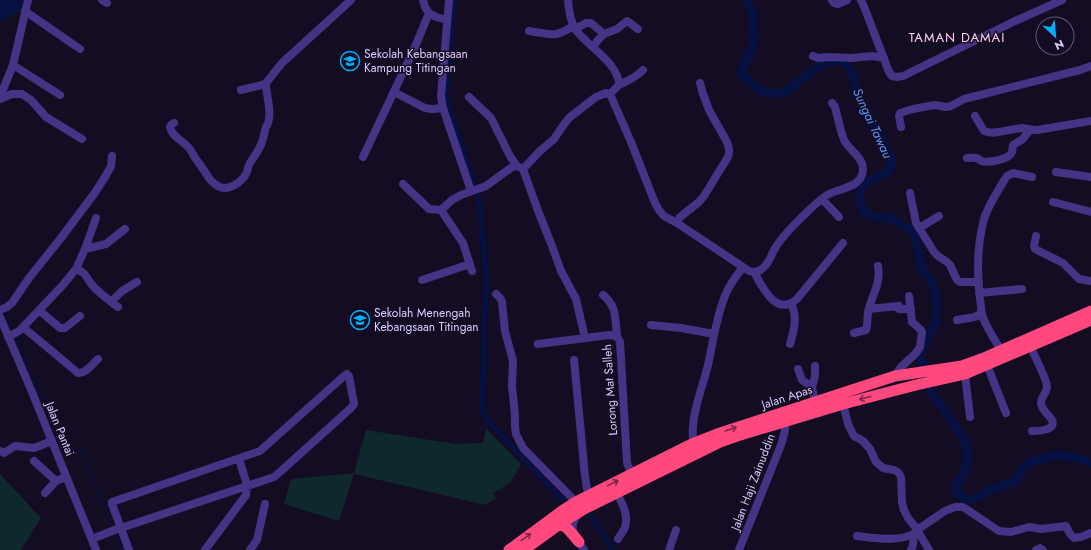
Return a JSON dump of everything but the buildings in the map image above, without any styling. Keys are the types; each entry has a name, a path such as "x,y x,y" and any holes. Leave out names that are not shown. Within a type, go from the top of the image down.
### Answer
{"highway":[{"name":"Jalan Apas","path":"509,550 544,524 580,506 617,493 726,440 785,421 916,384 1001,350 1091,311"},
{"name":"Jalan Apas","path":"524,550 561,523 580,506 588,495 694,443 736,427 895,376 913,373 935,376 965,374 1091,320"},
{"path":"1001,350 1007,353 1026,348"},
{"path":"860,387 863,389 884,385 890,391"},
{"path":"660,460 660,465 662,466 682,457 689,457"},
{"path":"544,524 555,522 561,523 581,546"}],"street":[{"path":"0,98 13,65 28,0"},
{"path":"241,90 266,83 282,63 351,0"},
{"path":"423,0 429,13 447,20"},
{"path":"449,0 441,96 443,108 472,190"},
{"path":"568,0 571,17 575,27 581,36 605,59 617,76 619,85"},
{"path":"832,0 834,3 838,4 847,0"},
{"path":"861,0 892,76 897,77 903,76 1015,21 1062,0"},
{"path":"25,11 80,49"},
{"path":"363,157 416,47 429,13"},
{"path":"594,47 604,34 617,29 627,21 638,30"},
{"path":"529,31 555,34 591,23 604,34"},
{"path":"814,56 818,58 852,58 872,56 884,58"},
{"path":"13,65 60,94"},
{"path":"901,127 899,116 900,113 913,108 935,105 946,107 951,106 964,99 1091,66"},
{"path":"403,184 429,209 441,210 452,200 472,190 486,186 507,170 520,168 554,139 570,117 596,97 606,93 610,94 619,85 629,81 643,70"},
{"path":"174,123 170,127 173,134 188,146 192,155 202,166 211,180 221,188 231,188 247,172 249,165 262,144 270,119 266,83"},
{"path":"677,223 680,217 699,202 704,196 728,157 729,152 729,148 705,100 700,83"},
{"path":"394,92 425,108 443,108"},
{"path":"0,98 12,94 22,94 31,100 46,117 82,139"},
{"path":"610,94 632,142 655,204 659,210 664,216 749,271 754,272 762,269 766,265 774,250 790,229 816,203 828,194 853,185 858,181 863,171 859,159 843,139 832,103"},
{"path":"469,97 491,118 510,156 520,168 561,271 576,298 585,338"},
{"path":"975,116 986,132 1023,128 1032,130 1091,121"},
{"path":"967,158 976,157 984,162 1003,159 1010,155 1013,145 1023,139 1028,132 1032,130"},
{"path":"2,314 12,303 29,278 94,194 111,166 112,156"},
{"path":"1056,172 1091,177"},
{"path":"1001,350 982,313 979,293 979,254 981,234 984,218 1007,176 1013,173 1032,177"},
{"path":"910,193 915,220 934,252 950,265 957,280 960,282 979,282"},
{"path":"822,199 839,217"},
{"path":"1053,202 1091,212"},
{"path":"422,280 471,267 463,243 441,210"},
{"path":"919,228 939,216"},
{"path":"96,218 76,269 62,286 16,333 81,374 98,359"},
{"path":"84,249 106,244 125,229"},
{"path":"1036,236 1034,246 1035,249 1063,263 1079,279 1091,281"},
{"path":"754,272 772,300 785,305 791,304 797,299 843,243"},
{"path":"854,333 866,330 867,328 869,309 879,280 878,266"},
{"path":"694,443 692,438 695,416 723,301 728,289 743,267"},
{"path":"76,269 82,271 93,286 114,304 122,292 137,282"},
{"path":"979,293 1022,289"},
{"path":"496,294 502,302 505,332 513,361 512,386 516,434 523,448 580,506 572,522 572,528 581,546"},
{"path":"602,295 609,300 613,307 617,336"},
{"path":"895,376 901,366 916,353 920,347 922,332 912,322 909,296"},
{"path":"790,344 795,326 794,309 791,304"},
{"path":"869,309 898,306 899,309 911,309"},
{"path":"39,310 60,328 65,328 80,316"},
{"path":"957,320 974,317 982,313"},
{"name":"Jalan Pantai","path":"2,314 16,333 52,441 96,550"},
{"path":"651,325 714,334"},
{"name":"Lorong Mat Salleh","path":"538,344 609,335 617,336 620,342 627,463 632,474"},
{"path":"1026,348 1047,383 1047,391 1041,401 1041,405 1051,419 1052,423 1052,426 1048,430 1032,431"},
{"path":"574,360 588,495"},
{"path":"987,365 1006,413"},
{"path":"815,366 815,376 812,386 815,402"},
{"path":"798,369 802,380 812,386"},
{"path":"92,539 109,532 119,529 247,485 274,477 354,404 349,376 346,374 260,452 112,502 119,529 129,550"},
{"path":"965,374 970,417"},
{"path":"843,404 848,424 854,436 863,441 870,450 876,462 883,468 898,472 901,477 902,503 904,510 916,532 929,550"},
{"name":"Jalan Haji Zainuddin","path":"739,550 781,445 785,430 785,421"},
{"path":"0,451 4,453 14,446 34,448 52,441"},
{"path":"205,550 246,495 247,485 239,459"},
{"path":"34,461 56,481"},
{"path":"45,493 56,481 64,479 68,480"},
{"path":"617,493 626,516 625,527 618,539"},
{"path":"250,550 257,540 265,504"},
{"path":"858,536 899,538 916,532 945,511 955,507 963,507 999,531 1011,532 1029,527 1041,529 1066,526 1074,538 1081,538 1091,533"},
{"path":"669,550 676,530"},
{"path":"534,542 555,532 562,531 568,534 581,546"},
{"path":"911,550 916,532"},
{"path":"1036,550 1040,548 1043,550"}],"green space":[{"path":"486,428 521,464 510,483 493,493 496,498 485,505 354,474 339,521 284,504 291,479 354,473 366,430 456,444 483,443"},
{"path":"0,474 41,518 21,550 0,550"}],"shaded area":[{"path":"0,0 23,0 21,9 0,23"}],"waterway":[{"path":"454,0 446,97 479,199 486,274 482,411 487,420 562,499"},
{"name":"Sungai Tawau","path":"746,0 753,14 754,43 742,70 742,76 763,92 782,94 822,64 837,60 846,63 854,77 855,89 871,123 881,136 892,160 889,171 863,184 859,198 864,212 873,217 892,218 914,232 923,271 932,282 937,302 936,321 920,354 930,390 965,441 968,456 965,471 956,486 957,493 963,498 971,500 990,490 1015,482 1023,469 1031,461 1058,455 1082,459 1091,463"},
{"path":"0,298 4,306"},
{"path":"6,312 14,330"},
{"path":"16,336 63,447 81,449 113,528"},
{"path":"590,514 613,550"},
{"path":"115,533 122,550"}],"place":[{"name":"Sekolah Kebangsaan Kampung Titingan","path":"350,61"},
{"name":"Sekolah Menengah Kebangsaan Titingan","path":"360,320"}],"district":[{"name":"TAMAN DAMAI","path":"957,37"}]}
